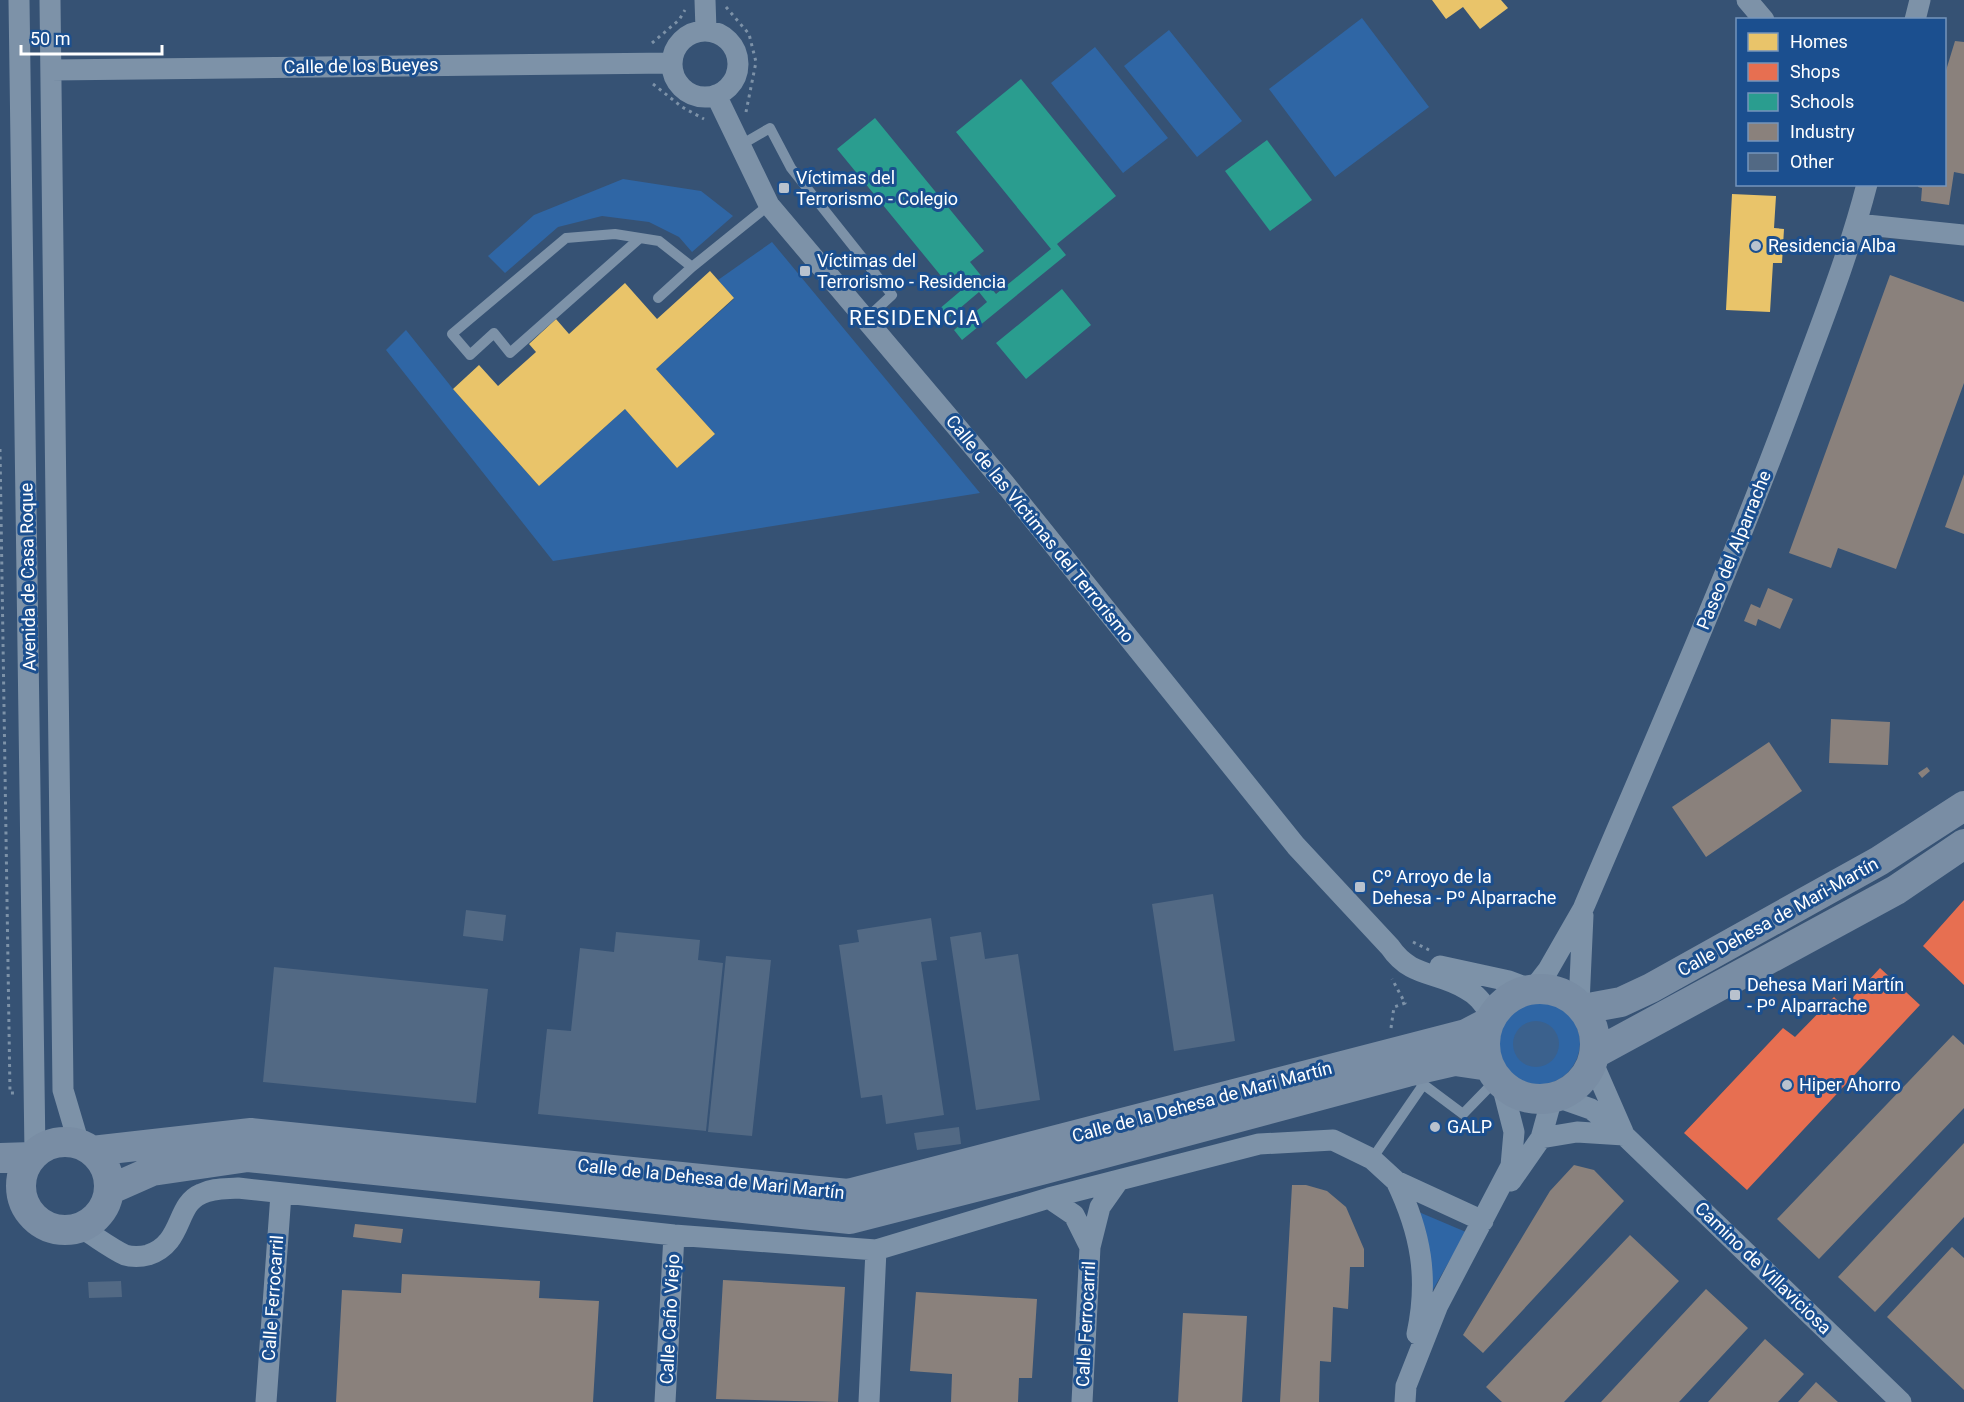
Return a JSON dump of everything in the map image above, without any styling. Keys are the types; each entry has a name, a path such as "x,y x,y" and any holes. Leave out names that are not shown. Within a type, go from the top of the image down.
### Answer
{"street":[{"name":"Avenida de Casa Roque","path":"19,0 34,1155"},
{"name":"Avenida de Casa Roque","path":"50,0 63,1090 86,1148"},
{"path":"1747,0 1762,18"},
{"path":"1915,18 1920,0"},
{"path":"697,2 706,30"},
{"path":"706,30 719,33 730,40 737,52 739,65 735,78 728,88 716,95 704,97 691,94 681,86 674,75 672,63 675,50 682,39 693,32 706,30"},
{"name":"Calle de los Bueyes","path":"51,70 672,63"},
{"name":"Calle de las Víctimas del Terrorismo","path":"716,95 747,142 769,205 1005,484 1296,846 1397,942 1428,963 1509,981 1532,989"},
{"name":"Paseo del Alparrache","path":"1532,989 1548,970 1583,909 1749,518 1857,224 1866,186"},
{"path":"1857,224 1964,235"},
{"name":"Calle Dehesa de Mari-Martín","path":"1581,1006 1621,1002 1651,988 1880,861 1964,806"},
{"path":"1593,1057 1896,890 1964,844"},
{"name":"Paseo del Alparrache","path":"1581,1006 1583,909"},
{"name":"Calle de las Víctimas del Terrorismo","path":"1397,942 1398,960 1410,968 1467,989 1478,997 1490,1019"},
{"path":"1406,1394 1438,1305 1511,1166 1514,1132 1496,1076 1485,1052 1490,1019 1502,1003 1532,989 1550,989 1566,994 1581,1006 1591,1023 1595,1038 1593,1057 1585,1076 1572,1088 1554,1097 1534,1099 1517,1094 1496,1076"},
{"name":"Calle de la Dehesa de Mari Martín","path":"86,1148 251,1133 848,1194 1467,1034 1490,1019"},
{"name":"Camino de Villaviciosa","path":"1593,1057 1624,1135"},
{"name":"Calle de la Dehesa de Mari Martín","path":"109,1190 152,1171 248,1157 850,1219 1415,1078 1455,1061 1496,1076"},
{"path":"1483,1221 1541,1138 1554,1097"},
{"name":"Camino de Villaviciosa","path":"1554,1097 1591,1109 1624,1135 1901,1402"},
{"path":"1541,1138 1586,1131 1624,1135"},
{"path":"81,1228 126,1255 142,1257 160,1251 172,1238 188,1206 199,1194 218,1189 238,1188 674,1235 876,1250 1049,1198 1259,1144 1333,1140 1372,1159 1396,1181 1483,1221"},
{"path":"63,1142 86,1148 102,1162 108,1175 109,1190 105,1206 95,1219 81,1228 66,1231 52,1229 39,1222 11,1191 34,1155 48,1145 63,1142"},
{"path":"0,1158 34,1155"},
{"name":"Calle Ferrocarril","path":"1082,1402 1090,1246 1100,1207 1119,1180"},
{"path":"1396,1181 1405,1201 1423,1261 1420,1322 1406,1394"},
{"name":"Calle Ferrocarril","path":"266,1402 281,1194"},
{"name":"Calle Ferrocarril","path":"1049,1198 1074,1215 1090,1246"},
{"name":"Calle Caño Viejo","path":"665,1402 674,1235"},
{"path":"869,1402 876,1250"}],"lane":[{"path":"747,142 770,128 791,168 892,295 866,320"},
{"path":"658,298 692,267 769,205"},
{"path":"640,238 510,353 494,333 470,355 452,334 566,238 615,234 659,241 692,267"},
{"path":"1372,1159 1415,1078 1463,1114 1496,1076"}],"path":[{"path":"722,0 732,17 749,34 756,62 746,112 747,142"},
{"path":"697,2 649,45 634,46 633,82 648,81 682,107 705,119"},
{"path":"0,449 10,1093"},
{"path":"1397,942 1435,952"},
{"path":"1390,1034 1394,1007 1405,1003 1391,976"}],"shaded area":[{"path":"1362,18 1429,107 1335,177 1269,89"},
{"path":"1169,30 1242,121 1197,157 1124,66"},
{"path":"1095,47 1168,138 1123,173 1051,83"},
{"path":"623,179 701,191 733,216 692,252 679,237 649,222 602,216 558,227 505,273 488,256 534,215"},
{"path":"772,242 980,493 553,561 386,350 406,330 453,389 539,486 625,409 677,468 715,434 656,369 734,299 718,280"},
{"path":"1538,1001 1554,1004 1568,1013 1577,1027 1580,1043 1577,1059 1568,1073 1554,1082 1538,1085 1522,1082 1508,1073 1499,1059 1496,1043 1499,1027 1508,1013 1522,1004"},
{"path":"1536,1021 1552,1028 1559,1044 1552,1060 1536,1067 1520,1060 1513,1044 1520,1028"},
{"path":"1414,1210 1466,1232 1431,1293"}],"building: Homes":[{"path":"1432,0 1501,0 1508,8 1480,29 1463,7 1446,19"},
{"name":"Residencia Alba","path":"1732,194 1776,196 1774,228 1784,229 1782,263 1773,263 1770,312 1726,310"},
{"path":"710,271 734,298 656,369 715,434 677,468 625,409 539,486 453,389 479,365 498,386 536,352 529,344 556,319 569,334 625,283 657,319"}],"building: Shops":[{"path":"1964,900 1964,985 1923,946"},
{"name":"Hiper Ahorro","path":"1880,968 1920,1005 1747,1190 1684,1133 1783,1028 1795,1037 1834,997 1844,1007"}],"building: Schools":[{"path":"1021,79 1116,196 1057,244 1066,255 962,340 954,330 987,302 979,292 946,320 938,310 971,282 961,270 946,282 837,149 875,118 984,251 970,262 996,294 1051,249 956,132"},
{"path":"1267,140 1312,200 1270,231 1225,171"},
{"path":"1062,289 1091,325 1026,379 996,343"}],"building: Industry":[{"path":"1955,41 1964,42 1964,174 1954,172 1949,205 1921,201 1922,188 1918,187 1946,186 1946,70"},
{"path":"1890,275 1964,302 1964,383 1896,569 1838,548 1831,568 1789,553"},
{"path":"1964,474 1964,534 1945,527"},
{"path":"1768,588 1793,599 1780,629 1758,619 1756,626 1744,621 1751,604 1760,608"},
{"path":"1831,719 1890,722 1888,765 1829,763"},
{"path":"1769,742 1802,791 1706,857 1672,807"},
{"path":"1927,767 1930,771 1922,778 1918,773"},
{"path":"1953,1035 1964,1045 1964,1108 1819,1259 1777,1219"},
{"path":"1964,1143 1964,1217 1875,1312 1838,1277"},
{"path":"1574,1165 1594,1170 1624,1201 1483,1353 1463,1335 1550,1191"},
{"path":"1292,1185 1306,1185 1327,1191 1346,1207 1364,1249 1364,1267 1350,1267 1348,1309 1333,1307 1331,1362 1320,1361 1319,1402 1280,1402"},
{"path":"355,1224 403,1229 401,1243 353,1237"},
{"path":"1630,1235 1679,1281 1564,1402 1502,1402 1486,1387"},
{"path":"1952,1247 1964,1258 1964,1390 1887,1317"},
{"path":"402,1274 540,1281 539,1298 599,1301 593,1402 336,1402 342,1290 401,1293"},
{"path":"723,1280 845,1287 838,1402 716,1399"},
{"path":"1706,1289 1748,1328 1679,1402 1601,1402"},
{"path":"916,1292 1037,1299 1032,1378 1019,1378 1018,1402 951,1402 952,1374 910,1371"},
{"path":"1183,1313 1247,1316 1242,1402 1178,1402"},
{"path":"1765,1339 1804,1374 1778,1402 1708,1402"},
{"path":"1816,1382 1838,1402 1798,1402"}],"building: Other":[{"path":"1213,894 1235,1041 1174,1051 1152,904"},
{"path":"466,910 506,915 503,941 463,936"},
{"path":"931,918 937,960 921,962 944,1115 886,1124 882,1095 861,1098 839,945 859,942 857,930"},
{"path":"616,932 700,940 698,960 723,963 706,1131 538,1114 547,1029 571,1031 580,948 614,952"},
{"path":"981,932 985,959 1018,954 1040,1100 976,1110 950,937"},
{"path":"726,956 771,960 752,1136 708,1132"},
{"path":"274,967 488,989 476,1103 263,1082"},
{"path":"959,1127 961,1144 917,1150 914,1133"},
{"path":"121,1281 122,1297 89,1298 88,1282"}],"place":[{"name":"Víctimas del Terrorismo - Colegio","path":"784,188"},
{"name":"Residencia Alba","path":"1756,246"},
{"name":"Víctimas del Terrorismo - Residencia","path":"805,271"},
{"name":"Cº Arroyo de la Dehesa - Pº Alparrache","path":"1360,887"},
{"name":"Dehesa Mari Martín - Pº Alparrache","path":"1735,995"},
{"name":"Hiper Ahorro","path":"1787,1085"},
{"name":"GALP","path":"1435,1127"}],"district":[{"name":"RESIDENCIA","path":"915,318"}]}
